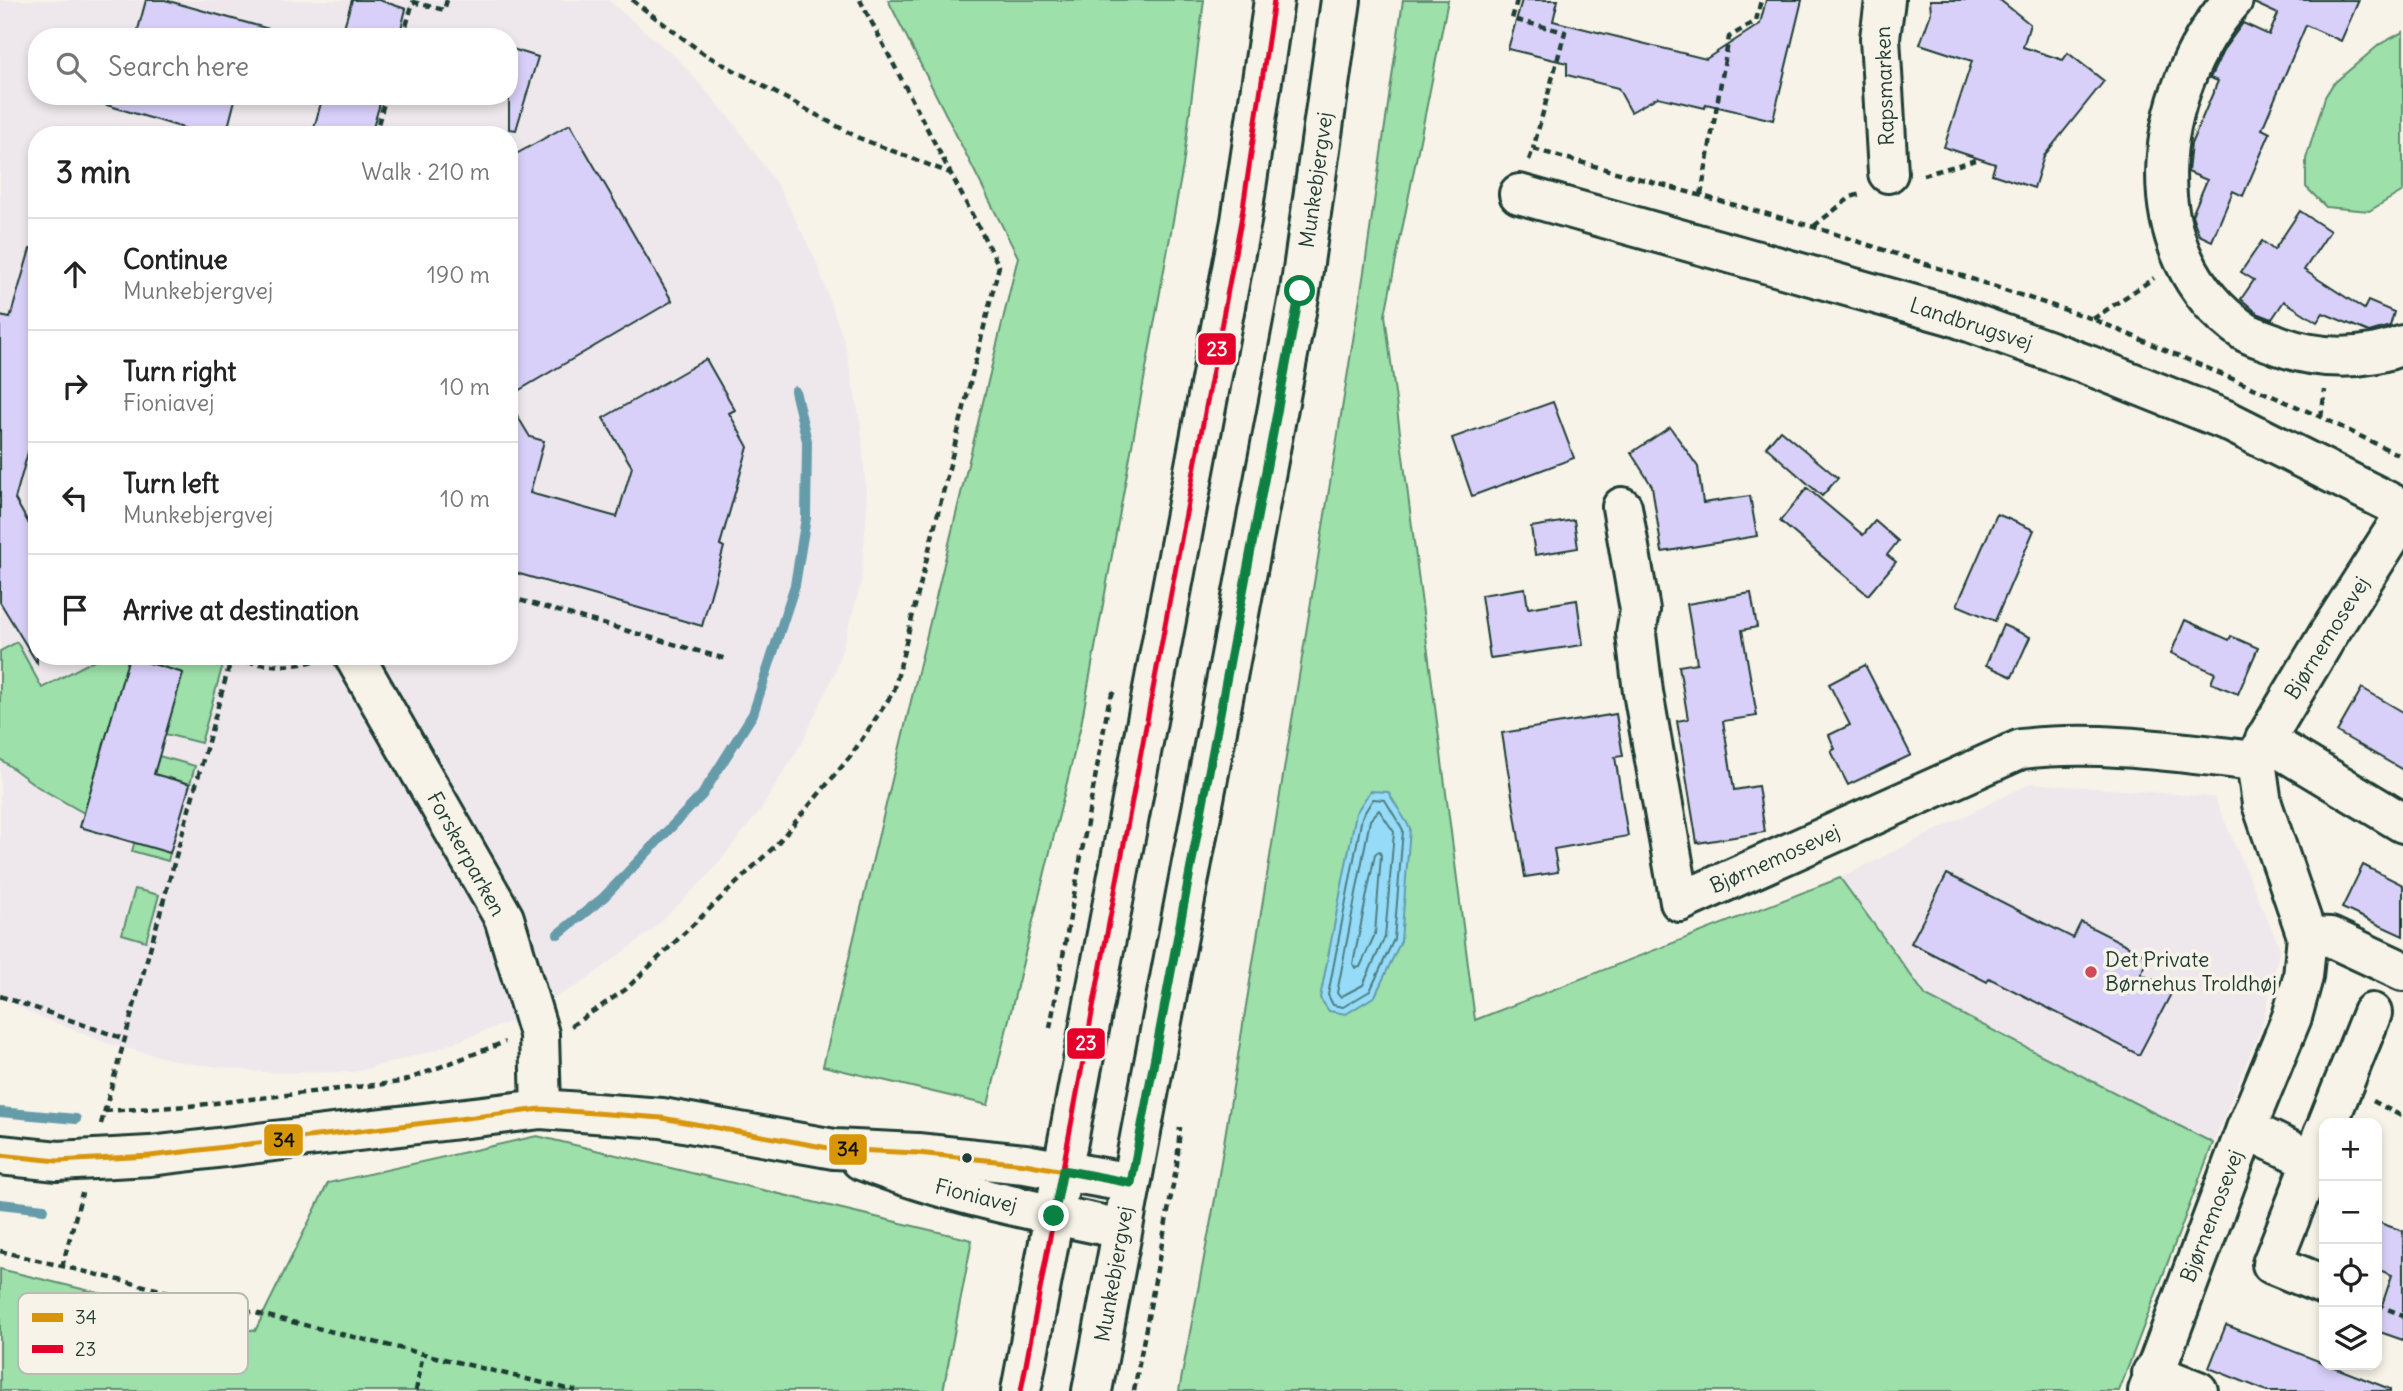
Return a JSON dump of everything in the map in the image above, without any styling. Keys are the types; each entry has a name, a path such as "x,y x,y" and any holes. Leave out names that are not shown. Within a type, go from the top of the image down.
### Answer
{"street":[{"path":"1021,1391 1241,222 1274,0"},
{"name":"Munkebjergvej","path":"1092,1391 1300,291 1341,0"},
{"name":"Rapsmarken","path":"1885,0 1880,38 1888,173"},
{"path":"2233,0 2220,15 2186,72 2166,144 2167,199 2181,261 2205,295 2245,332 2294,351 2330,358 2389,351 2403,345"},
{"name":"Landbrugsvej","path":"1519,194 1963,319 2226,420 2403,509"},
{"name":"Bjørnemosevej","path":"1622,507 1640,610 1636,634 1643,692 1680,902 2021,749 2067,744 2261,751"},
{"name":"Bjørnemosevej","path":"2150,1382 2246,1129 2292,1017 2303,977 2307,936 2262,804 2261,751 2403,517"},
{"name":"Forskerparken","path":"359,665 503,918 539,1034 541,1109"},
{"path":"2261,751 2403,823"},
{"path":"2307,936 2330,937 2403,971"},
{"path":"2330,1118 2372,1013"},
{"name":"Fioniavej","path":"0,1155 58,1161 150,1156 541,1109 662,1118 834,1149 917,1153 1063,1170 1131,1183"},
{"path":"2246,1129 2318,1146 2272,1264 2319,1283"},
{"name":"Fioniavej","path":"834,1149 912,1180 1054,1216 1122,1229"},
{"path":"2150,1382 2198,1391"}],"path":[{"path":"406,28 413,2 444,10 447,0"},
{"path":"632,0 716,61 859,138 951,173"},
{"path":"105,1111 203,1105 401,1082 496,1044 565,1030 625,990 775,846 850,757 894,691 999,266 860,0"},
{"path":"1517,0 1512,19 1565,32 1533,149"},
{"path":"1701,195 1728,37 1756,21 1761,0"},
{"path":"378,126 384,105"},
{"path":"2093,319 2181,261"},
{"path":"518,600 726,659"},
{"path":"139,989 230,665"},
{"path":"0,996 125,1039"},
{"path":"0,1251 174,1293"},
{"path":"2382,1307 2403,1315"},
{"path":"248,1311 576,1391"},
{"path":"416,1391 423,1353"}],"shaded area":[{"path":"0,0 608,0 679,60 733,122 780,189 816,261 845,344 861,425 867,506 861,584 836,670 803,741 760,811 707,877 651,931 582,983 512,1021 432,1051 355,1072 271,1073 186,1063 109,1044 30,1013 0,996"},
{"name":"Det Private Børnehus Troldhøj","path":"2031,783 2214,797 2280,948 2261,1028 2213,1143 1926,996 1840,878"}],"green space":[{"path":"888,0 1204,0 1183,166 1081,725 988,1105 823,1066 1018,257"},
{"path":"1403,0 1448,0 1385,315 1475,1020 1840,878 1926,996 2213,1143 2119,1391 1179,1391 1215,1199 1364,272"},
{"path":"2403,32 2403,191 2369,211 2326,207 2306,187 2306,159 2325,97 2333,84 2380,44"},
{"path":"17,642 42,688 85,665 127,665 84,813 38,787 0,759 0,651"},
{"path":"154,665 223,665 201,743 165,734 183,673"},
{"path":"159,756 195,766 190,784 158,849 170,853 168,861 132,851"},
{"path":"135,889 159,895 146,941 122,934"},
{"path":"537,1136 972,1240 943,1391 0,1391 0,1269 99,1293 18,1293 18,1374 248,1374 248,1329 255,1331 328,1183"}],"water":[{"path":"1370,791 1388,792 1410,828 1401,941 1375,996 1346,1014 1329,1011 1320,998 1356,813"}],"building":[{"path":"146,0 165,0 265,28 138,28"},
{"path":"352,0 379,0 406,9 401,28 344,28"},
{"path":"1522,0 1558,0 1553,21 1706,59 1760,24 1766,0 1802,0 1773,120 1706,104 1705,108 1658,97 1631,112 1618,88 1567,75 1567,63 1508,49"},
{"path":"1930,0 2000,0 2030,24 2023,47 2063,60 2068,53 2104,81 2044,156 2034,188 1992,174 1995,164 1944,147 1972,61 1920,44 1931,13"},
{"path":"2254,0 2359,0 2341,41 2306,25 2262,129 2270,133 2243,196 2233,191 2212,241 2199,235 2192,215 2207,180 2188,172 2191,144 2218,81 2210,78 2224,49 2243,23 2269,35 2278,14 2254,3"},
{"path":"518,51 538,57 517,126 509,126 509,105 518,105"},
{"path":"107,105 234,105 228,126 177,126"},
{"path":"320,105 379,105 374,126 315,126"},
{"path":"570,124 672,301 518,391 518,153"},
{"path":"2300,211 2330,231 2304,270 2364,309 2368,301 2394,312 2390,326 2369,332 2323,313 2317,322 2284,301 2272,319 2257,313 2241,299 2254,280 2241,272 2262,241 2274,250"},
{"path":"28,256 28,452 15,499 28,522 28,648 0,602 0,316 10,318"},
{"path":"706,359 735,410 729,413 748,447 720,545 724,547 702,626 518,574 518,417 530,437 544,441 530,493 617,517 632,467 603,418"},
{"path":"1553,402 1574,458 1472,496 1452,438"},
{"path":"1670,427 1698,467 1703,503 1750,496 1757,536 1662,552 1652,486 1631,453"},
{"path":"1780,430 1838,478 1822,496 1766,447"},
{"path":"1807,488 1863,535 1875,521 1898,541 1887,555 1896,562 1868,595 1780,521"},
{"path":"1997,514 2034,530 1995,621 1957,605"},
{"path":"1574,520 1578,548 1535,555 1531,527"},
{"path":"1525,588 1528,608 1577,600 1583,645 1490,658 1481,595"},
{"path":"1751,593 1757,627 1742,630 1757,716 1723,721 1734,790 1758,786 1765,832 1697,843 1677,721 1688,719 1679,666 1697,663 1687,604"},
{"path":"2185,620 2229,640 2231,636 2258,648 2238,694 2211,683 2215,673 2171,653"},
{"path":"2003,625 2030,637 2012,677 1986,665"},
{"path":"127,665 156,665 183,673 154,774 190,784 170,853 80,827"},
{"path":"1865,665 1911,755 1848,785 1831,751 1835,749 1829,735 1850,725 1829,684"},
{"path":"2362,688 2403,712 2403,770 2337,732"},
{"path":"1616,714 1623,756 1615,757 1628,836 1554,849 1558,872 1525,877 1502,733"},
{"path":"2363,865 2403,885 2403,936 2342,908"},
{"path":"1947,874 2073,938 2081,922 2150,957 2141,974 2173,990 2139,1055 1989,978 1987,982 1911,943"},
{"path":"2382,1224 2403,1231 2403,1340 2382,1333 2382,1305 2392,1275 2382,1271"},
{"path":"2226,1325 2319,1361 2319,1370 2341,1370 2390,1391 2267,1391 2209,1368"}],"waterway":[{"path":"558,934 603,898 702,795 753,714 795,585 806,518 807,441 795,391"},
{"path":"0,1112 76,1119"},
{"path":"0,1204 44,1209"}],"transit line":[{"name":"23","path":"1021,1391 1241,221 1274,0"},
{"name":"34","path":"0,1155 58,1161 150,1156 541,1109 662,1118 834,1149 917,1153 1025,1164 1131,1183"}],"place":[{"name":"Det Private Børnehus Troldhøj","path":"2091,972"}],"route":[{"path":"1054,1216 1063,1170 1131,1183 1300,291"}]}
